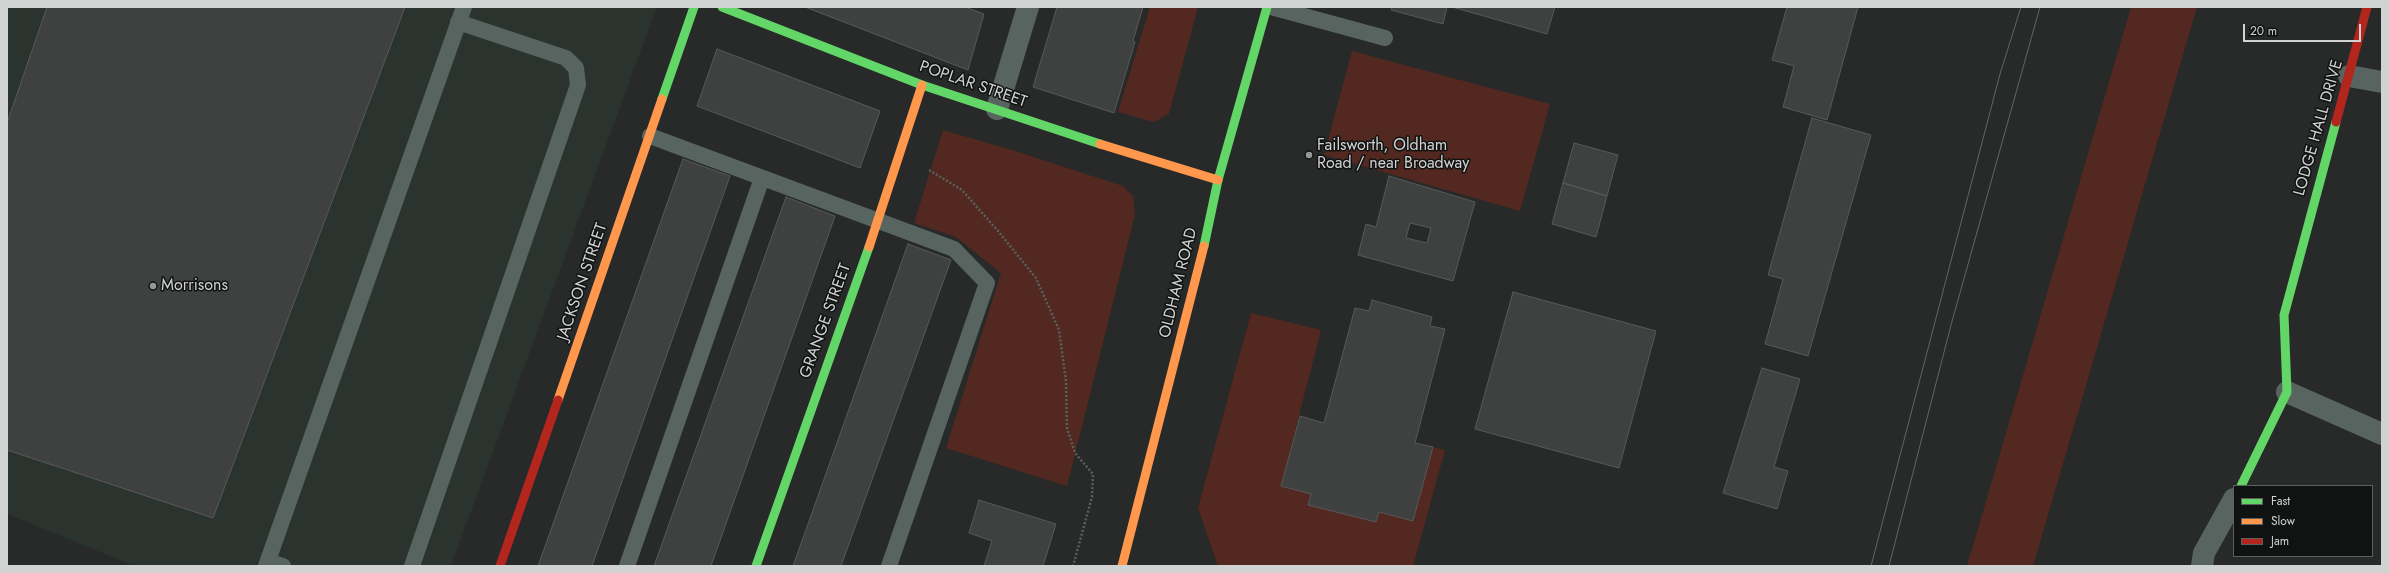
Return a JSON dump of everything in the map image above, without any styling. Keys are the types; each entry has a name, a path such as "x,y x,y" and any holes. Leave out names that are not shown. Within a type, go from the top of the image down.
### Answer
{"main road":[{"name":"JACKSON STREET","path":"504,565 694,7"},
{"name":"POPLAR STREET","path":"722,7 747,12 922,85 1167,166 1218,180"},
{"name":"OLDHAM ROAD","path":"1122,566 1194,286 1218,180 1267,7"},
{"name":"LODGE HALL DRIVE","path":"2287,392 2284,315 2304,233 2367,7"},
{"name":"GRANGE STREET","path":"756,566 878,222 922,85"},
{"path":"2241,485 2287,392"}],"street":[{"path":"997,110 1028,7"},
{"path":"2349,76 2382,82"},
{"path":"2287,392 2382,434"},
{"path":"2202,566 2204,553 2233,501"}],"lane":[{"path":"1271,7 1385,38"},
{"path":"283,566 267,564 461,14 566,58 576,68 578,85 412,566"},
{"path":"650,136 954,249 988,283 889,566"},
{"path":"627,566 762,178"}],"path":[{"path":"899,158 924,167 962,190 1036,278 1059,330 1066,381 1067,428 1074,453 1093,474 1092,497 1073,566"}],"shaded area":[{"path":"7,7 657,7 451,566 134,566 7,514"},
{"path":"1150,7 1198,7 1169,114 1154,122 1118,112"},
{"path":"2131,7 2197,7 2033,566 1967,566"},
{"path":"1352,51 1550,104 1520,211 1324,155"},
{"path":"943,130 1012,150 1123,186 1133,196 1135,214 1067,486 946,448 1001,273 956,237 914,223"},
{"path":"1251,313 1321,330 1281,486 1311,494 1308,505 1376,522 1379,512 1413,521 1433,447 1445,450 1413,566 1218,566 1198,508"}],"building":[{"name":"Morrisons","path":"47,7 405,7 213,518 7,450 7,123"},
{"path":"805,7 965,7 984,14 968,70"},
{"path":"1057,7 1143,7 1133,41 1135,42 1114,113 1033,87"},
{"path":"1392,7 1447,7 1443,24 1391,10"},
{"path":"1452,7 1555,7 1547,34"},
{"path":"1787,7 1858,7 1827,120 1783,107 1794,66 1772,60"},
{"path":"717,49 880,111 860,168 697,106"},
{"path":"1812,118 1871,135 1808,356 1765,344 1783,279 1768,275"},
{"path":"1574,143 1618,155 1607,196 1563,183"},
{"path":"683,159 730,176 592,566 538,566"},
{"path":"1389,176 1475,202 1453,281 1358,255 1366,224 1376,227","holes":["1410,223 1431,228 1427,243 1406,238"]},
{"path":"1563,183 1607,196 1596,237 1552,224"},
{"path":"786,197 835,216 711,566 654,566"},
{"path":"908,244 951,260 841,566 793,566"},
{"path":"1513,292 1656,331 1619,468 1475,429"},
{"path":"1372,300 1432,317 1430,326 1445,329 1415,443 1433,447 1413,521 1379,512 1376,522 1308,505 1311,494 1281,486 1300,416 1324,423 1355,308 1369,311"},
{"path":"1762,368 1800,379 1774,467 1788,471 1777,509 1723,493"},
{"path":"979,500 1056,524 1043,566 984,566 992,541 969,533"}],"tram line":[{"path":"1871,566 2000,74 2021,7"},
{"path":"1889,566 1951,325 2040,7"}],"traffic: fast":[{"path":"662,99 694,7"},
{"path":"722,7 922,85 1100,144"},
{"path":"1204,246 1218,180 1267,7"},
{"path":"2241,485 2287,392 2284,315 2336,122"},
{"path":"756,566 869,247"}],"traffic: slow":[{"path":"869,247 922,85"},
{"path":"558,400 662,99"},
{"path":"1100,144 1218,180"},
{"path":"1122,566 1204,246"}],"traffic: jam":[{"path":"2336,122 2367,7"},
{"path":"500,566 558,400"}],"place":[{"name":"Failsworth, Oldham Road / near Broadway","path":"1309,155"},
{"name":"Morrisons","path":"153,286"}]}
